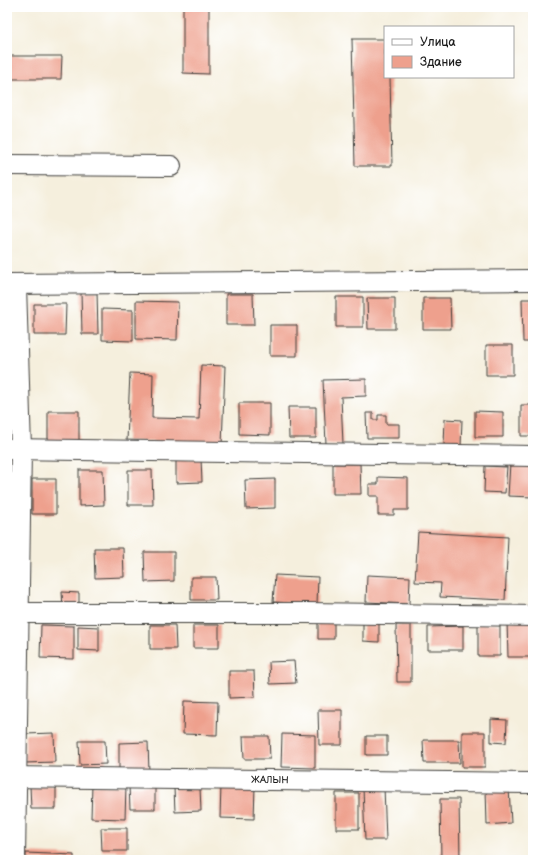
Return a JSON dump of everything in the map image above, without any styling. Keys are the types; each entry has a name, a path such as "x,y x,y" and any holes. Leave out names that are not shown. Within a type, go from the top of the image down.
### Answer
{"street":[{"path":"7,165 171,166"},
{"path":"15,860 11,777 14,449 12,285 533,280"},
{"path":"14,449 533,456"},
{"path":"13,613 307,613 533,616"},
{"name":"ЖАЛЫН","path":"11,777 533,783"}],"building":[{"path":"183,7 209,7 209,74 183,73"},
{"path":"352,39 384,39 384,78 390,78 392,166 355,166"},
{"path":"7,56 62,56 61,79 7,79"},
{"path":"81,291 97,291 98,334 82,334"},
{"path":"226,294 253,294 254,325 226,325"},
{"path":"336,297 363,297 363,327 336,327"},
{"path":"367,298 395,298 395,329 368,329"},
{"path":"423,298 450,298 451,329 423,329"},
{"path":"522,299 533,299 533,342 523,342"},
{"path":"136,301 178,302 177,340 136,339"},
{"path":"34,304 66,304 65,335 34,335"},
{"path":"102,309 133,310 133,341 102,340"},
{"path":"270,325 297,325 297,356 270,356"},
{"path":"486,345 513,345 513,375 486,375"},
{"path":"201,365 225,366 222,445 127,441 130,373 153,374 152,418 199,419"},
{"path":"366,379 366,396 341,397 343,444 326,444 323,380"},
{"path":"239,403 270,403 270,435 239,434"},
{"path":"521,405 533,405 533,436 521,436"},
{"path":"288,407 316,407 316,438 289,438"},
{"path":"48,411 79,411 79,443 48,442"},
{"path":"475,411 503,412 503,437 475,437"},
{"path":"366,413 373,413 373,420 378,420 378,415 386,415 386,424 399,424 399,438 367,438"},
{"path":"445,419 462,420 461,446 444,445"},
{"path":"176,459 201,459 202,482 176,483"},
{"path":"510,463 533,465 533,497 508,496"},
{"path":"333,464 360,464 361,494 333,494"},
{"path":"485,466 507,467 505,493 484,492"},
{"path":"79,470 103,470 104,505 79,506"},
{"path":"128,470 152,470 153,505 128,505"},
{"path":"378,477 408,478 408,510 394,510 394,515 378,515 378,496 369,496 369,484 378,484"},
{"path":"32,479 56,479 56,514 32,514"},
{"path":"275,479 275,508 246,509 245,480"},
{"path":"418,532 508,537 505,600 440,597 441,583 415,582"},
{"path":"94,548 123,548 124,577 95,578"},
{"path":"144,552 174,552 174,581 145,582"},
{"path":"275,575 318,577 317,604 273,602"},
{"path":"367,575 410,577 409,604 366,602"},
{"path":"191,577 216,577 217,600 191,600"},
{"path":"62,592 79,593 79,607 63,608"},
{"path":"318,620 334,621 334,639 318,639"},
{"path":"507,621 531,621 531,657 508,657"},
{"path":"363,623 379,623 379,642 363,641"},
{"path":"478,624 500,624 500,656 478,656"},
{"path":"41,625 74,626 74,659 40,658"},
{"path":"150,625 175,625 176,649 150,649"},
{"path":"193,625 219,625 219,648 193,648"},
{"path":"396,625 411,625 411,682 397,682"},
{"path":"78,626 99,627 99,651 78,650"},
{"path":"463,626 463,650 428,650 428,627"},
{"path":"294,661 296,683 270,684 269,662"},
{"path":"229,671 254,671 255,697 229,698"},
{"path":"184,701 218,702 217,735 183,734"},
{"path":"318,710 342,710 342,745 319,745"},
{"path":"491,719 507,720 506,743 491,742"},
{"path":"462,732 485,732 485,767 462,767"},
{"path":"54,733 55,762 25,763 25,734"},
{"path":"282,734 315,735 315,768 281,767"},
{"path":"243,736 269,736 270,759 244,759"},
{"path":"366,736 387,736 387,755 366,755"},
{"path":"423,740 459,740 460,763 424,763"},
{"path":"79,741 105,741 106,764 80,765"},
{"path":"148,742 149,772 119,772 119,743"},
{"path":"56,785 56,809 31,809 30,786"},
{"path":"92,785 126,786 125,819 91,818"},
{"path":"155,785 155,809 130,809 129,786"},
{"path":"221,785 255,786 254,819 220,818"},
{"path":"384,787 386,840 365,840 363,788"},
{"path":"174,788 200,788 201,811 175,812"},
{"path":"509,788 511,823 487,825 486,789"},
{"path":"336,793 359,793 359,829 336,829"},
{"path":"440,799 459,799 460,860 441,860"},
{"path":"531,800 533,800 533,827 531,827"},
{"path":"101,828 127,828 127,851 102,851"},
{"path":"26,853 74,855 74,860 26,860"}]}
